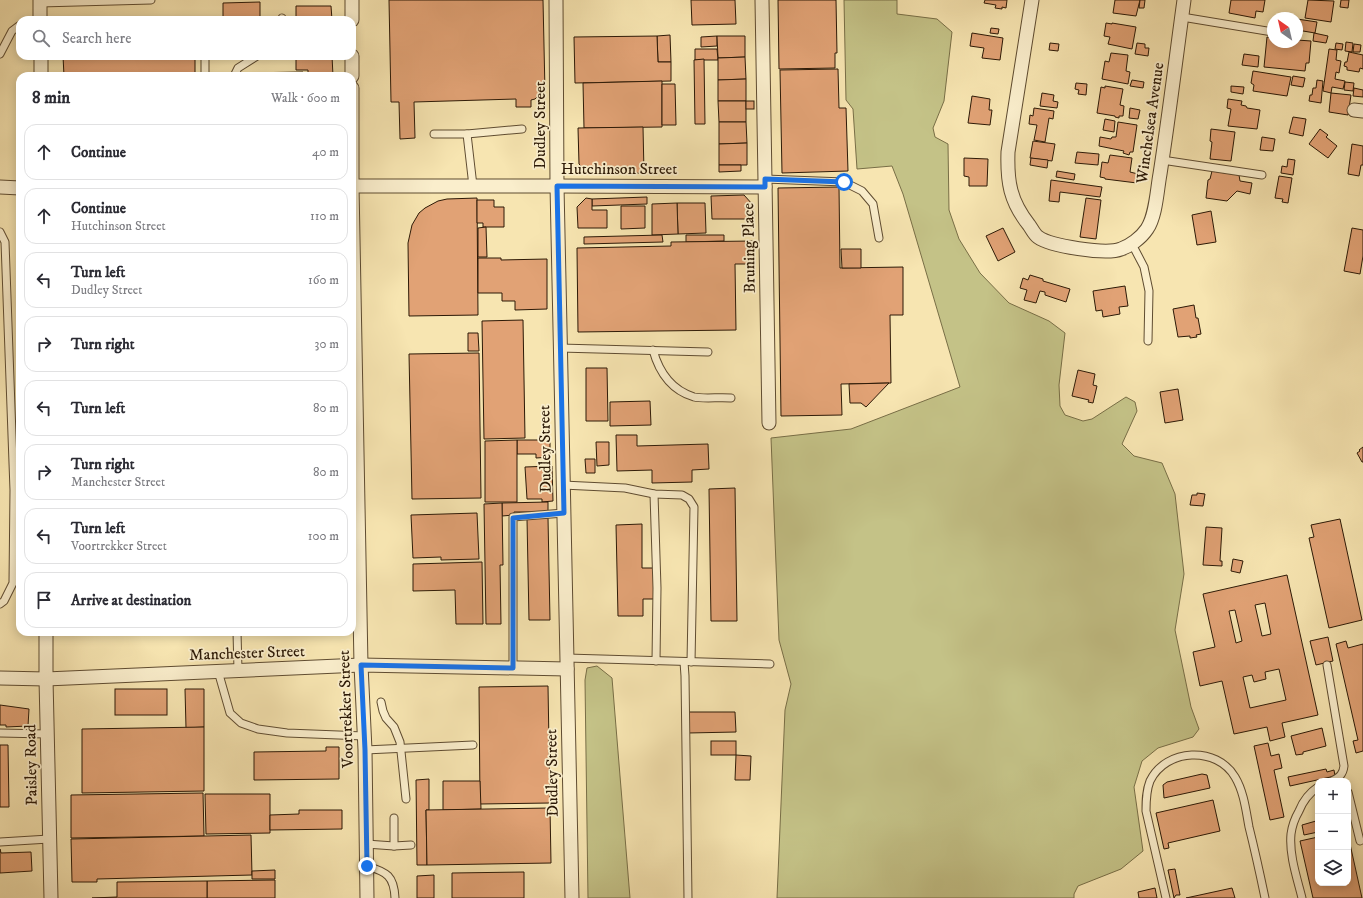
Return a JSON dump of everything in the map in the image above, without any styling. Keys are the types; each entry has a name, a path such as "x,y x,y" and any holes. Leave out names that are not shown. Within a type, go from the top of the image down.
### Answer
{"street":[{"path":"352,0 352,16"},
{"name":"Dudley Street","path":"556,0 557,186 572,898"},
{"name":"Bruning Place","path":"762,0 769,423"},
{"path":"1032,0 1008,152 1007,172 1013,199 1025,220 1037,236 1048,243 1075,248 1108,251 1119,250 1132,244"},
{"name":"Winchelsea Avenue","path":"1132,244 1147,229 1152,215 1162,160 1184,0"},
{"path":"38,16 40,1"},
{"path":"41,60 41,72"},
{"path":"352,60 352,72"},
{"name":"Hutchinson Street","path":"356,186 557,186 765,183"},
{"path":"0,187 16,188"},
{"name":"Voortrekker Street","path":"356,399 361,665 365,750 367,898"},
{"name":"Paisley Road","path":"46,636 51,898"},
{"name":"Manchester Street","path":"0,678 46,679 361,665 513,668 567,664"}],"lane":[{"path":"40,1 151,0"},
{"path":"1182,17 1267,31"},
{"path":"0,54 12,31 16,28"},
{"path":"205,60 205,72"},
{"path":"236,72 238,68 251,60"},
{"path":"434,134 467,134 522,129"},
{"path":"467,134 473,186"},
{"path":"1162,160 1262,175"},
{"path":"765,183 844,182 862,191 873,204 879,238"},
{"path":"0,232 5,242 14,490 13,583 4,601 0,604"},
{"path":"1132,244 1144,267 1149,291 1148,341"},
{"path":"560,348 708,352"},
{"path":"653,350 657,364 667,380 676,389 695,397 731,398"},
{"path":"563,485 625,488 654,494 682,495 689,499 694,507 688,662 685,676 688,898"},
{"path":"654,494 657,588 656,661"},
{"path":"513,668 513,518 564,513"},
{"path":"237,636 238,670"},
{"path":"567,664 656,661 770,664"},
{"path":"1327,665 1345,778"},
{"path":"218,671 230,713 241,722 258,729 287,733 364,736"},
{"path":"381,702 386,718 394,727 400,742 406,799"},
{"path":"0,733 47,734"},
{"path":"365,750 473,745"},
{"path":"1166,898 1146,811 1147,790 1150,781 1157,772 1168,763 1180,756 1194,754 1206,756 1219,762 1236,778 1244,803 1265,898"},
{"path":"1337,778 1343,772"},
{"path":"1302,898 1291,850 1291,833 1295,818 1302,804 1307,796 1315,789"},
{"path":"1351,804 1360,841"},
{"path":"394,818 394,846"},
{"path":"0,842 49,839"},
{"path":"366,844 394,846 411,845"},
{"path":"367,866 381,870 387,874 393,882 396,898"}],"shaded area":[{"path":"844,0 897,0 897,14 937,19 952,32 944,101 933,128 935,137 948,144 949,210 959,239 980,273 1009,303 1049,321 1065,333 1059,385 1060,406 1065,415 1083,421 1092,419 1126,397 1135,402 1137,411 1122,444 1134,456 1162,463 1175,494 1184,574 1175,630 1191,707 1199,729 1193,737 1158,748 1142,761 1134,787 1143,851 1121,869 1078,886 1074,894 1074,898 777,898 785,710 791,684 779,640 771,438 851,429 960,387 903,194 892,166 857,169 853,109 846,100"},
{"path":"597,666 612,678 630,898 588,898 585,680 587,668"}],"building":[{"path":"389,0 543,0 545,92 531,100 531,107 516,107 516,99 414,102 415,138 400,139 399,102 391,102"},
{"path":"691,0 735,0 736,24 692,25"},
{"path":"778,0 836,0 837,53 835,53 835,68 779,69"},
{"path":"985,0 1007,0 1006,8 995,8 996,5 984,3"},
{"path":"1115,0 1140,0 1136,16 1113,13"},
{"path":"1140,0 1145,0 1144,8 1139,8"},
{"path":"1231,0 1265,0 1263,12 1256,11 1255,18 1229,13"},
{"path":"1308,0 1334,1 1331,22 1305,18"},
{"path":"1341,0 1349,0 1348,8 1340,7"},
{"path":"260,2 260,16 223,16 223,3"},
{"path":"296,6 331,6 332,16 296,16"},
{"path":"1303,20 1317,22 1315,33 1303,31"},
{"path":"1106,23 1136,27 1132,49 1108,44 1110,37 1104,36"},
{"path":"991,28 999,29 998,34 990,33"},
{"path":"972,33 1003,38 1000,60 982,58 984,48 970,46"},
{"path":"1314,33 1328,36 1326,43 1313,41"},
{"path":"670,35 671,62 658,62 657,36"},
{"path":"657,36 658,62 671,62 671,81 575,83 574,37"},
{"path":"717,36 717,46 701,47 701,37"},
{"path":"717,36 745,36 745,57 718,58"},
{"path":"1267,37 1267,48 1303,48 1303,40 1311,41 1309,63 1306,63 1305,71 1264,67"},
{"path":"1346,42 1353,43 1352,52 1345,51"},
{"path":"1050,43 1059,44 1058,51 1049,50"},
{"path":"1137,43 1145,44 1145,48 1149,48 1148,56 1135,54"},
{"path":"1336,43 1343,44 1342,50 1335,49"},
{"path":"1354,44 1361,45 1360,52 1353,52"},
{"path":"695,49 717,49 718,60 695,60"},
{"path":"1329,49 1337,50 1336,60 1341,61 1339,73 1336,72 1335,79 1345,81 1343,89 1332,87 1331,93 1323,91"},
{"path":"1349,52 1363,55 1363,69 1360,68 1359,72 1347,70 1347,67 1344,66 1345,62 1347,62"},
{"path":"1111,53 1128,55 1126,71 1130,72 1128,84 1102,79 1105,61 1109,62"},
{"path":"1244,54 1259,56 1258,67 1242,65"},
{"path":"745,57 746,79 718,80 718,58"},
{"path":"704,59 705,124 695,124 694,60"},
{"path":"63,60 195,60 195,72 64,72"},
{"path":"296,60 332,60 333,72 308,72 308,70 296,70"},
{"path":"838,69 839,108 846,108 848,171 782,173 780,70"},
{"path":"1253,71 1291,77 1287,96 1253,91 1254,85 1251,83"},
{"path":"1293,76 1305,78 1303,87 1291,85"},
{"path":"746,79 746,101 718,101 718,80"},
{"path":"1132,80 1144,82 1143,88 1130,86"},
{"path":"1317,80 1323,81 1321,103 1309,101 1313,88 1316,88"},
{"path":"662,81 662,127 584,128 583,83"},
{"path":"1345,82 1354,83 1353,91 1344,90"},
{"path":"1076,83 1087,84 1086,95 1078,94 1079,90 1075,89"},
{"path":"662,84 675,84 676,125 662,125"},
{"path":"1105,86 1123,89 1120,105 1124,106 1123,116 1119,116 1119,118 1097,113 1101,87 1105,88"},
{"path":"1231,86 1244,87 1243,94 1231,92"},
{"path":"1354,88 1363,90 1363,97 1353,96"},
{"path":"1042,93 1054,95 1053,101 1058,102 1057,108 1040,106"},
{"path":"1331,93 1351,95 1348,115 1329,112"},
{"path":"972,96 990,99 989,110 992,110 990,125 968,123"},
{"path":"1228,99 1242,101 1241,105 1246,106 1247,108 1260,110 1257,129 1228,126 1231,109 1227,108"},
{"path":"718,101 746,101 746,122 719,122"},
{"path":"746,101 754,101 754,109 746,109"},
{"path":"1034,108 1054,111 1053,119 1049,118 1045,142 1034,140 1037,125 1029,124 1030,115 1033,116"},
{"path":"1130,108 1140,110 1138,119 1129,118"},
{"path":"1293,117 1306,119 1303,136 1289,133"},
{"path":"1105,119 1115,121 1114,132 1103,130"},
{"path":"719,122 746,122 747,143 719,144"},
{"path":"1118,122 1137,125 1133,152 1130,152 1129,155 1123,153 1124,151 1099,146 1100,137 1111,139 1112,137 1116,137"},
{"path":"643,127 644,173 589,174 579,164 578,128"},
{"path":"1211,129 1235,132 1231,161 1210,159 1212,142 1210,141"},
{"path":"1320,129 1328,135 1326,137 1337,146 1328,158 1309,144"},
{"path":"1262,137 1275,139 1273,151 1260,150"},
{"path":"1033,141 1055,144 1052,161 1030,158"},
{"path":"747,143 747,165 719,165 719,144"},
{"path":"1352,144 1363,146 1363,165 1361,165 1359,176 1348,174"},
{"path":"1077,152 1099,154 1098,165 1075,163"},
{"path":"1110,155 1132,158 1130,172 1138,174 1137,183 1100,177 1102,162 1108,163"},
{"path":"964,158 988,159 987,186 969,186 969,177 964,176"},
{"path":"1031,158 1048,160 1047,168 1030,165"},
{"path":"1288,159 1295,160 1293,175 1281,173 1282,166 1287,167"},
{"path":"719,165 741,165 741,171 719,172"},
{"path":"1057,171 1075,174 1074,180 1056,177"},
{"path":"1212,171 1239,175 1240,181 1252,183 1250,194 1237,191 1227,201 1206,198 1208,180 1210,179"},
{"path":"1279,176 1292,178 1288,203 1282,202 1283,199 1275,198"},
{"path":"1051,180 1102,187 1100,197 1060,192 1059,202 1049,201"},
{"path":"839,187 840,268 903,267 903,315 890,315 891,383 841,384 842,415 781,416 778,188"},
{"path":"744,195 753,205 754,219 712,219 711,196"},
{"path":"647,197 647,204 592,206 592,199"},
{"path":"477,198 478,315 409,316 408,243 412,225 419,213 438,201 447,199"},
{"path":"586,198 592,199 592,210 607,210 607,228 578,228 577,207"},
{"path":"1086,198 1101,200 1096,239 1080,237"},
{"path":"477,200 494,200 494,207 504,207 504,227 483,227 483,223 477,223"},
{"path":"677,203 705,203 706,233 678,234"},
{"path":"677,203 678,234 652,235 652,204"},
{"path":"621,206 645,206 645,228 621,229"},
{"path":"1211,211 1216,242 1197,245 1192,215"},
{"path":"486,227 487,257 478,257 478,228"},
{"path":"1003,228 1015,252 998,261 986,236"},
{"path":"1352,228 1363,230 1363,256 1360,274 1344,271"},
{"path":"662,235 663,242 584,244 584,237"},
{"path":"686,235 724,235 724,241 686,242"},
{"path":"753,241 753,264 735,264 736,330 578,332 577,248 671,246 671,242"},
{"path":"841,249 861,249 861,268 842,268"},
{"path":"478,258 501,258 501,260 547,259 547,309 515,310 515,301 502,301 502,293 478,293"},
{"path":"1030,275 1043,279 1043,281 1070,289 1066,302 1045,295 1045,292 1040,291 1036,303 1024,300 1027,290 1020,288 1023,278 1028,280"},
{"path":"1125,286 1128,306 1119,307 1120,314 1103,317 1102,310 1096,311 1093,291"},
{"path":"1194,305 1201,334 1196,335 1197,337 1190,338 1190,336 1178,337 1173,309"},
{"path":"523,320 525,438 484,439 482,321"},
{"path":"468,333 478,333 479,351 468,351"},
{"path":"479,353 481,498 412,499 409,354"},
{"path":"586,368 607,368 608,421 586,421"},
{"path":"1078,370 1095,374 1093,385 1097,386 1093,403 1088,402 1089,400 1072,396"},
{"path":"889,383 866,407 861,403 850,403 849,384"},
{"path":"1178,389 1183,420 1165,423 1160,392"},
{"path":"650,401 651,425 610,426 610,402"},
{"path":"616,435 637,435 637,446 708,444 709,469 692,470 692,482 652,483 652,470 617,471"},
{"path":"517,440 550,440 550,457 536,458 536,454 517,454"},
{"path":"517,440 517,502 485,502 485,441"},
{"path":"596,442 609,442 609,465 597,466"},
{"path":"1363,447 1363,462 1362,462 1357,453"},
{"path":"585,459 595,459 595,473 586,473"},
{"path":"552,466 553,501 542,502 542,499 527,499 525,467"},
{"path":"735,488 737,621 711,621 709,489"},
{"path":"1197,493 1205,494 1203,506 1190,505 1192,495 1197,495"},
{"path":"548,502 548,512 514,512 514,515 502,516 502,503"},
{"path":"502,503 503,565 500,565 501,624 486,624 484,504"},
{"path":"477,513 479,559 441,560 441,557 413,558 411,515"},
{"path":"548,518 550,620 529,620 527,519"},
{"path":"1340,519 1362,620 1329,628 1309,538 1314,537 1311,525"},
{"path":"642,524 642,568 654,568 654,599 643,599 643,616 618,616 616,525"},
{"path":"1206,527 1222,528 1220,561 1222,561 1222,566 1203,565"},
{"path":"1233,559 1243,561 1240,573 1231,571"},
{"path":"482,562 483,624 456,624 455,590 413,591 413,564"},
{"path":"1287,575 1318,715 1282,723 1285,737 1270,741 1267,727 1234,734 1222,681 1200,686 1193,652 1215,647 1203,594","holes":["1265,603 1271,634 1262,636 1255,605","1235,610 1242,641 1236,643 1229,611","1279,669 1286,700 1250,708 1243,677 1252,675 1254,682 1266,679 1265,672"]},
{"path":"1328,637 1333,661 1316,665 1310,641"},
{"path":"1346,641 1348,648 1363,644 1363,751 1356,753 1353,741 1358,740 1336,644"},
{"path":"548,686 550,803 480,804 479,687"},
{"path":"115,689 167,689 167,715 115,715"},
{"path":"185,689 204,689 204,727 186,728"},
{"path":"0,705 29,709 28,726 6,727 6,725 0,725"},
{"path":"688,712 735,712 736,732 688,733"},
{"path":"204,727 204,791 82,793 82,729"},
{"path":"1322,728 1326,746 1296,755 1291,736"},
{"path":"711,741 736,741 736,755 711,755"},
{"path":"1268,743 1271,756 1279,754 1282,768 1274,770 1284,817 1270,820 1254,746"},
{"path":"0,745 8,745 9,807 0,807"},
{"path":"326,747 339,747 339,779 254,780 254,752 326,751"},
{"path":"736,755 751,756 750,780 735,780"},
{"path":"1326,769 1327,772 1334,770 1335,776 1315,778 1315,780 1290,786 1288,777"},
{"path":"1202,774 1207,775 1210,788 1164,798 1163,785 1167,782"},
{"path":"429,779 429,810 426,810 427,865 417,865 416,780"},
{"path":"443,781 480,781 481,809 443,810"},
{"path":"203,793 204,836 71,838 71,795"},
{"path":"205,794 270,794 270,833 206,834"},
{"path":"1213,800 1220,831 1168,843 1169,848 1164,849 1156,813"},
{"path":"550,808 551,863 427,865 426,810"},
{"path":"299,810 342,810 342,829 270,830 270,815 299,814"},
{"path":"1315,821 1315,833 1304,835 1302,825"},
{"path":"251,835 252,875 97,879 97,882 72,882 71,839"},
{"path":"1315,838 1315,886 1351,886 1351,848 1362,898 1313,898 1300,841"},
{"path":"0,849 1,853 31,852 32,871 0,873"},
{"path":"1175,869 1180,895 1176,895 1174,898 1168,870"},
{"path":"275,870 275,879 252,879 252,871"},
{"path":"524,872 524,898 452,898 452,873"},
{"path":"434,875 434,898 417,898 417,876"},
{"path":"275,880 275,898 207,898 207,881"},
{"path":"207,881 207,898 92,898 117,897 117,882"},
{"path":"1155,888 1157,898 1139,898 1138,892"},
{"path":"1232,888 1235,898 1186,898"}],"route":[{"path":"367,866 365,750 361,665 513,668 513,518 564,513 557,186 765,187 765,179 844,182"}]}
